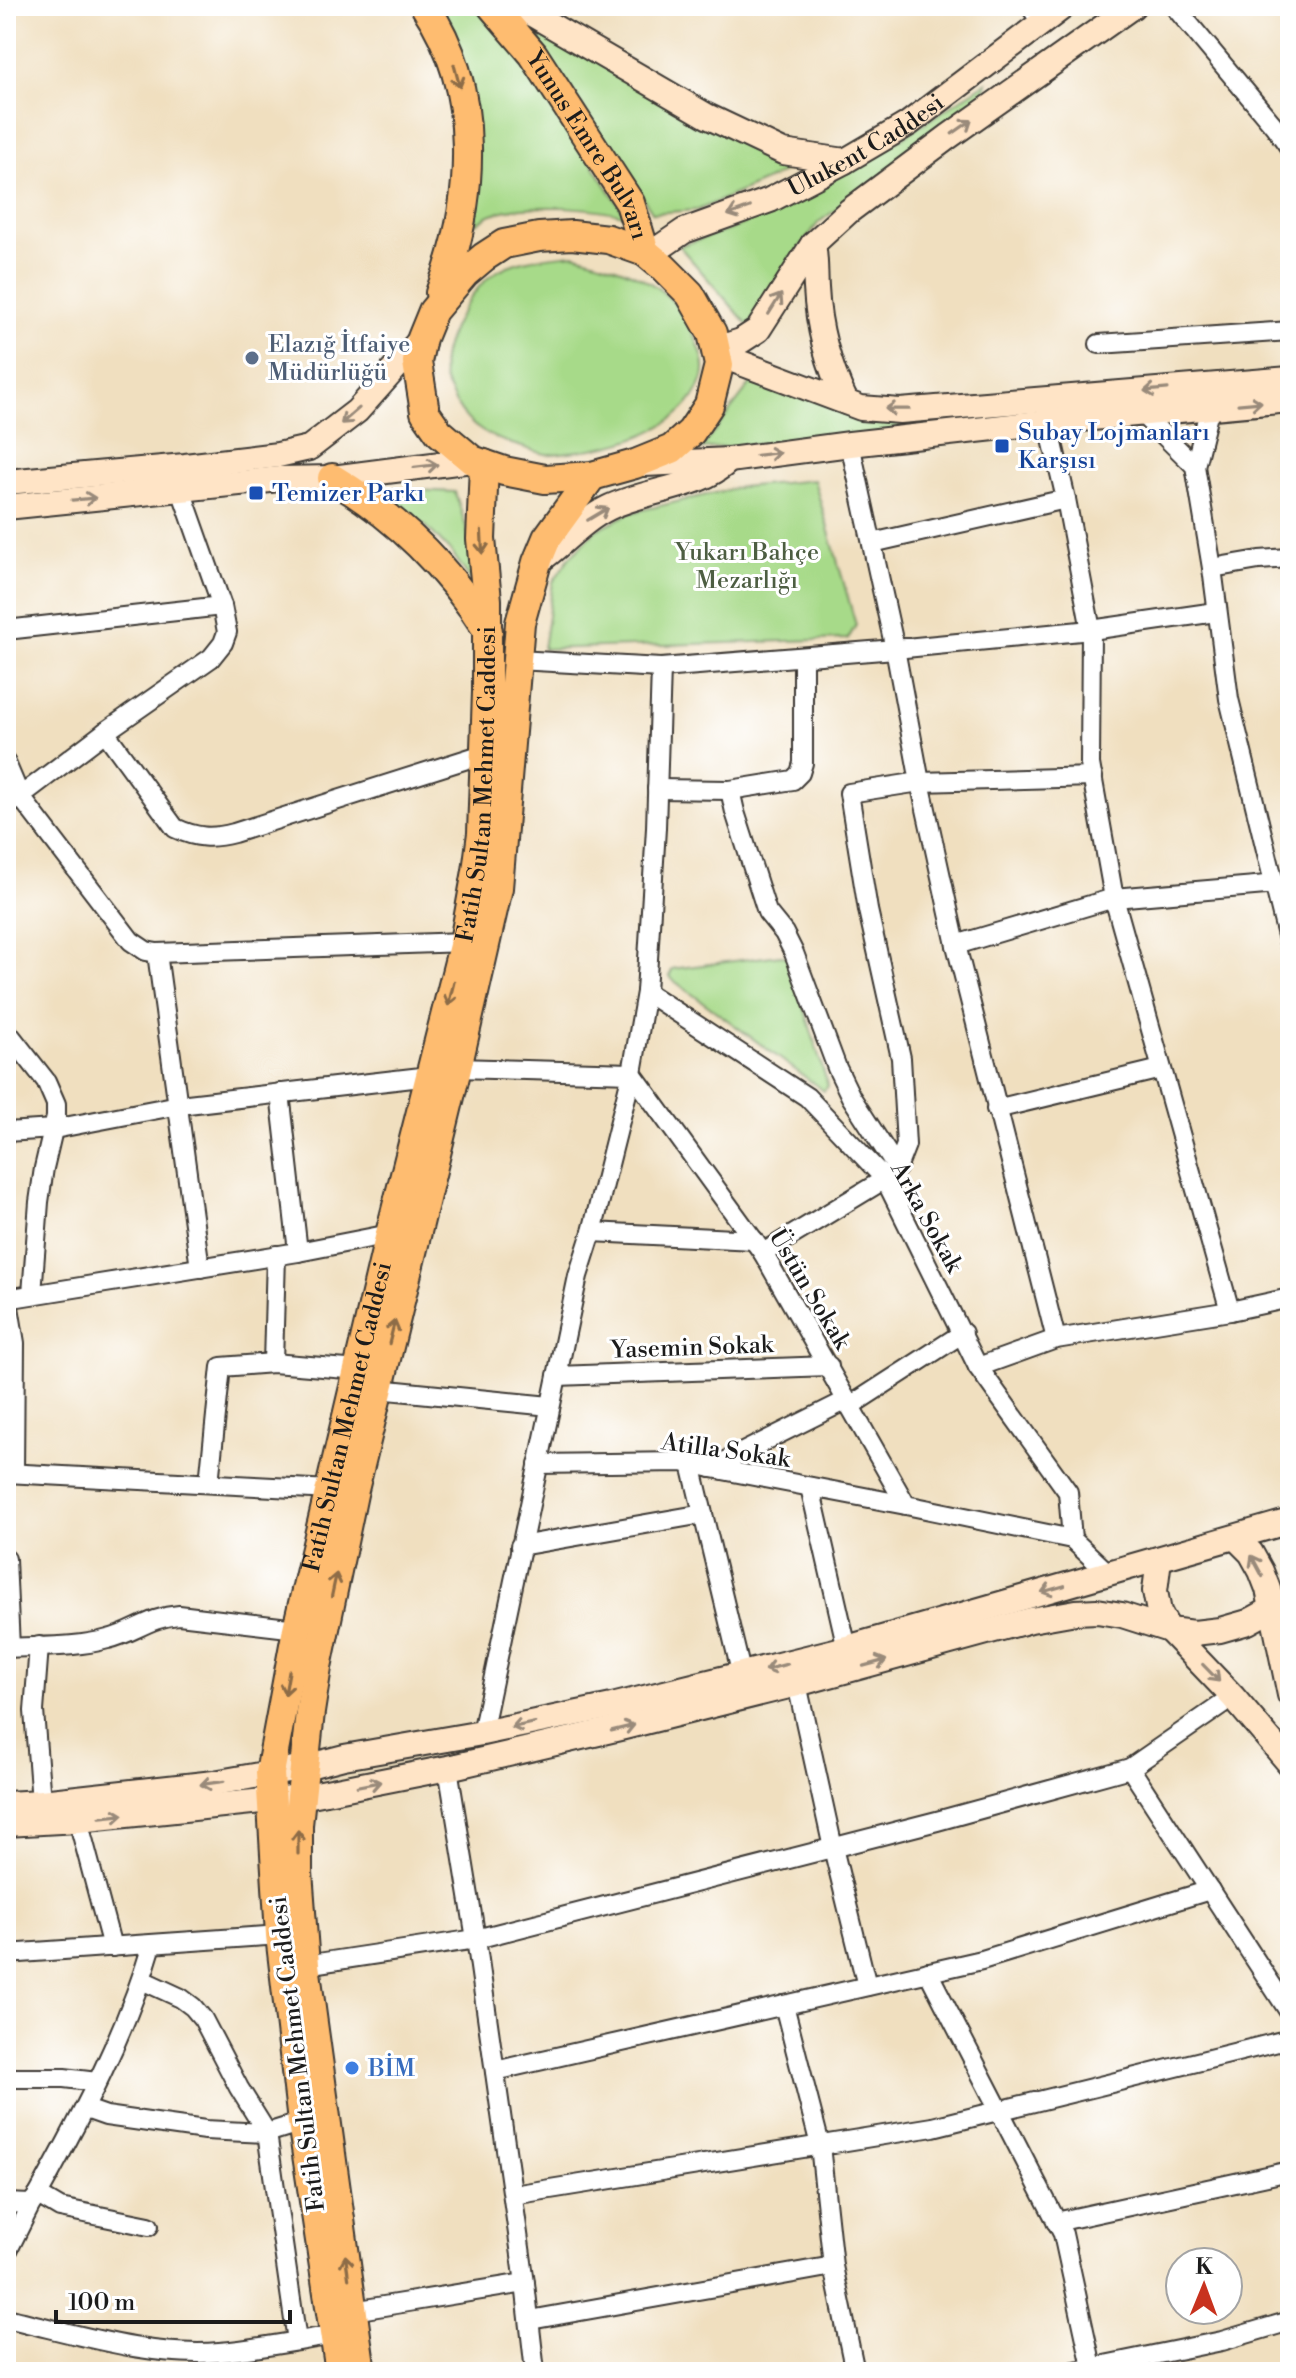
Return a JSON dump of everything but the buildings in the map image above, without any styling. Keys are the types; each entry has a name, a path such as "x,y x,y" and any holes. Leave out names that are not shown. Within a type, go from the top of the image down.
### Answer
{"main road":[{"path":"425,6 453,61 462,95 467,141 462,221 454,256 422,338 417,362 425,412 439,432 478,462 504,471 545,479 592,476 672,449 691,432 709,405 719,365 717,352 712,333 690,294 647,254 608,239 572,235 504,244 465,273 433,311"},
{"name":"Yunus Emre Bulvarı","path":"492,6 533,54 630,203 647,254"},
{"path":"518,6 720,122 783,152 845,161"},
{"name":"Ulukent Caddesi","path":"647,254 684,231 770,200 908,124 1036,14 1064,6"},
{"path":"717,352 758,330 813,244 849,211 1133,6"},
{"path":"813,244 823,342 832,374 846,402"},
{"path":"6,482 185,466 278,455 309,448 357,411 422,338"},
{"path":"717,352 861,408 900,411 1290,379"},
{"path":"635,464 729,460 1048,422 1290,400"},
{"path":"537,562 575,530 610,507 705,478 729,460"},
{"path":"6,507 478,462"},
{"name":"Fatih Sultan Mehmet Caddesi","path":"340,2372 335,2335 299,2225 302,2122 280,1935 270,1773 297,1629 331,1490 368,1379 390,1234 444,1072 482,833 488,631 478,462"},
{"path":"361,2372 305,1965 298,1825 310,1712 353,1494 368,1379 444,1072 498,888 520,623 547,538 592,476"},
{"path":"332,478 377,507 419,542 456,584 488,631"},
{"path":"6,1804 214,1783 482,1733 742,1676 1290,1521"},
{"path":"1236,1538 1251,1553 1268,1589 1280,1605 1290,1695"},
{"path":"1159,1559 1155,1591 1159,1612 1169,1630 1233,1697 1290,1764"},
{"path":"6,1824 270,1801 448,1768 797,1684 1031,1620 1076,1612 1122,1615 1169,1630 1194,1633 1248,1622 1280,1605"}],"street":[{"path":"1177,7 1282,121 1290,148"},
{"path":"1099,344 1290,331"},
{"path":"1210,407 1195,466 1216,612 1229,699 1283,884 1290,948"},
{"path":"1141,413 1195,466"},
{"path":"1048,422 1091,630 1090,764 1114,898 1230,1311"},
{"path":"850,444 956,945 1056,1339"},
{"path":"13,801 211,658 223,643 227,632 222,606 181,490"},
{"path":"872,543 1066,499"},
{"path":"1212,568 1290,558"},
{"path":"6,630 222,606"},
{"path":"517,660 661,668 1091,630 1216,612"},
{"path":"657,789 730,790 793,780 800,773 803,763 803,657"},
{"path":"482,1733 578,1276 632,1073 646,992 661,668"},
{"path":"105,732 175,828 204,838 234,833 483,754"},
{"path":"6,763 13,801 131,941 146,951 464,942"},
{"path":"592,1232 759,1247 891,1174 906,1145 901,1058 868,910 849,793 920,782 1093,777"},
{"path":"730,790 767,912 784,933 794,953 837,1068 891,1174"},
{"path":"956,945 1114,898 1283,884"},
{"path":"157,953 200,1268"},
{"name":"Arka Sokak","path":"646,992 807,1097 891,1174 978,1367 1068,1492 1072,1539"},
{"path":"6,1030 46,1081 53,1095 56,1117 39,1202 32,1294"},
{"path":"996,1109 1161,1069"},
{"path":"6,1132 54,1129 179,1105 444,1072 632,1073"},
{"name":"Üstün Sokak","path":"632,1073 759,1247 906,1505"},
{"path":"280,1093 298,1252"},
{"path":"331,1490 10,1473 15,1343 7,1295 32,1294 200,1268 390,1234"},
{"path":"273,1363 276,1255"},
{"path":"978,1367 1056,1339 1230,1311 1290,1298"},
{"path":"711,1468 849,1403 963,1333"},
{"path":"209,1483 221,1367 273,1363 550,1406"},
{"name":"Yasemin Sokak","path":"557,1376 829,1366"},
{"name":"Atilla Sokak","path":"538,1464 681,1462 906,1505"},
{"path":"691,1464 742,1676"},
{"path":"810,1487 847,1648"},
{"path":"906,1505 1072,1539 1108,1573"},
{"path":"520,1546 703,1514"},
{"path":"6,1559 8,1648 89,1643 112,1638 149,1621 179,1615 297,1629"},
{"path":"39,1646 34,1711 41,1802"},
{"path":"797,1684 867,1986"},
{"path":"305,1965 476,1939 1130,1768 1233,1697"},
{"path":"448,1768 513,2195 535,2372"},
{"path":"1130,1768 1290,2013"},
{"path":"78,1820 112,1947"},
{"path":"495,2071 982,1960 1210,1890"},
{"path":"6,1954 280,1935"},
{"path":"6,2254 86,2109 142,1980 152,1945"},
{"path":"928,1972 1063,2234 1092,2367"},
{"path":"142,1980 181,1998 203,2019 267,2133 299,2225 297,2341"},
{"path":"784,2005 820,2145 833,2266 855,2372"},
{"path":"513,2195 933,2127 1290,2039"},
{"path":"6,2078 64,2078 97,2082"},
{"path":"86,2109 106,2116 205,2130 267,2133 302,2122"},
{"path":"1056,2222 1290,2171"},
{"path":"6,2203 34,2200 149,2226"},
{"path":"530,2320 833,2266"},
{"path":"353,2311 525,2283"},
{"path":"6,2318 128,2345 180,2352 217,2352 335,2335"},
{"path":"1070,2372 1092,2367 1124,2366 1290,2321"},
{"path":"180,2352 182,2372"}],"green space":[{"path":"436,6 482,6 524,58 626,216 596,210 540,207 492,214 476,224 476,153"},
{"path":"522,17 802,161 772,178 698,210 653,213"},
{"path":"987,82 983,100 819,222 749,326 679,246 732,229 791,201 902,138"},
{"path":"574,254 629,272 660,290 673,302 685,317 699,346 704,375 693,398 680,412 646,433 608,446 546,454 511,444 475,427 461,412 444,380 444,353 464,308 483,282 493,274 522,261"},
{"path":"759,373 842,410 1290,382 841,438 701,449"},
{"name":"Yukarı Bahçe Mezarlığı","path":"814,480 856,625 848,639 543,649 553,582 569,558 596,530 630,513 740,487"},
{"path":"373,488 455,492 467,530 476,587 452,553 426,526"},
{"path":"780,955 789,958 828,1086 824,1091 670,976 672,969"}],"place":[{"name":"Elazığ İtfaiye Müdürlüğü","path":"252,358"},
{"name":"Subay Lojmanları Karşısı","path":"1002,446"},
{"name":"Temizer Parkı","path":"256,493"},
{"name":"BİM","path":"352,2068"}]}
